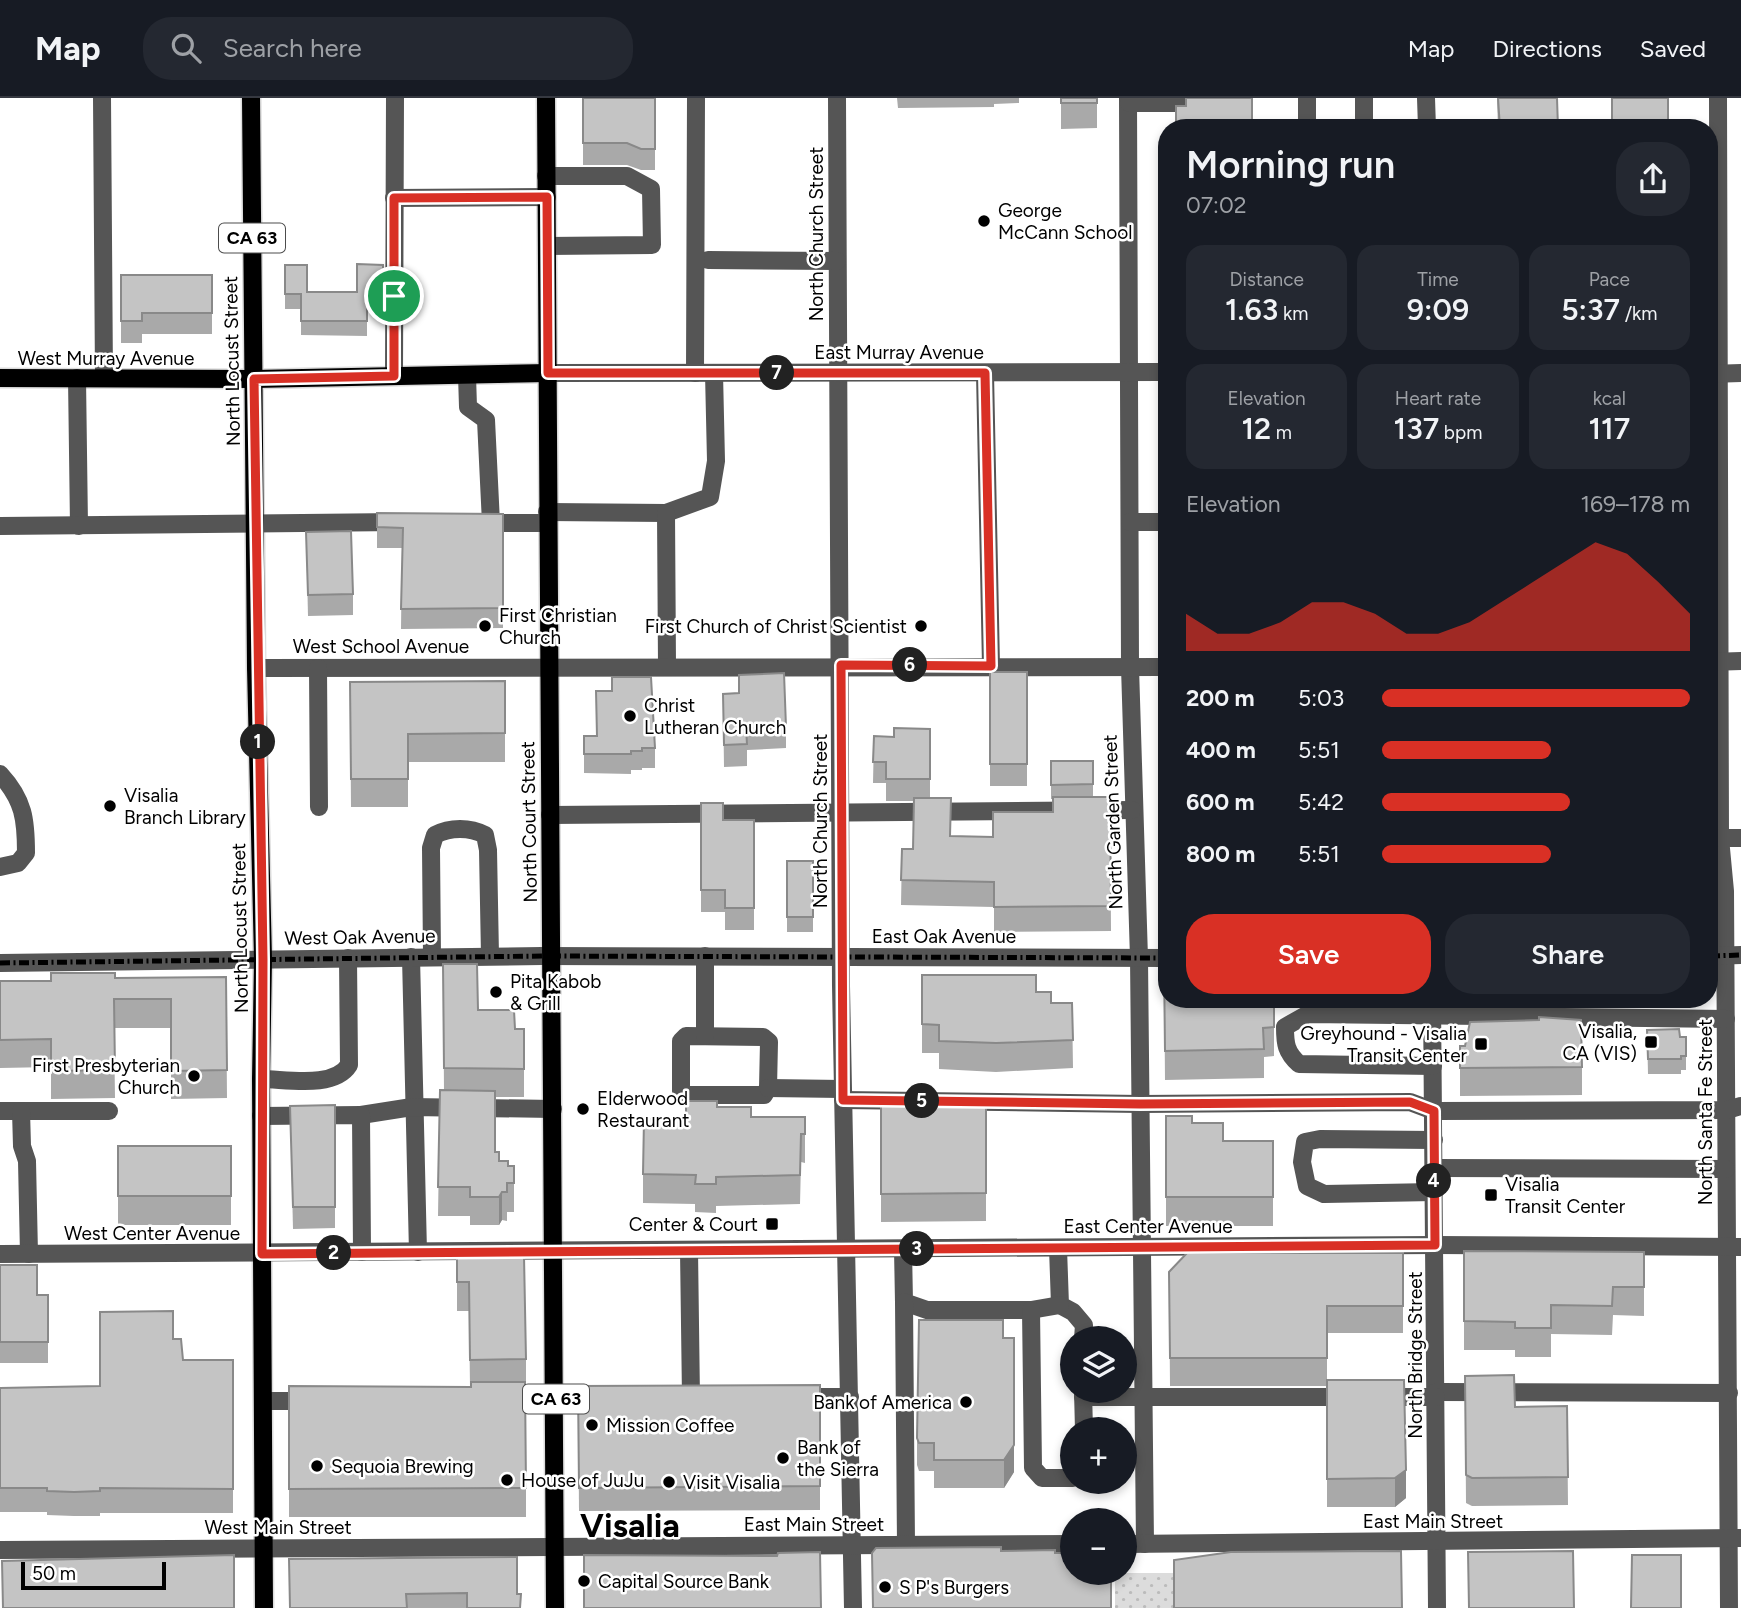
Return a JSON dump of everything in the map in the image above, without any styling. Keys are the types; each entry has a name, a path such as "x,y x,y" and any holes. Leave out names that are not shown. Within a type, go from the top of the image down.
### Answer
{"main road":[{"name":"North Locust Street","path":"251,98 256,668 263,959 261,1116 264,1548"},
{"name":"North Court Street","path":"546,98 547,667 555,1252 555,1546"},
{"name":"West Murray Avenue","path":"0,378 254,379 548,373"},
{"name":"CA 63","path":"555,1546 555,1608"},
{"name":"CA 63","path":"264,1548 264,1608"}],"street":[{"path":"102,98 104,378"},
{"path":"394,376 395,98"},
{"path":"695,373 696,98"},
{"name":"North Church Street","path":"837,98 841,957 853,1608"},
{"path":"1129,101 1243,103 1243,98"},
{"path":"1307,98 1307,119"},
{"path":"1364,98 1364,119"},
{"path":"1426,98 1427,119"},
{"name":"North Santa Fe Street","path":"1717,119 1718,98"},
{"name":"North Garden Street","path":"1129,101 1130,667 1132,810 1139,958 1145,1544"},
{"path":"546,176 627,176 651,188 652,245 547,246"},
{"path":"394,198 547,197"},
{"path":"708,260 837,261"},
{"name":"East Murray Avenue","path":"548,373 1158,372"},
{"path":"464,522 491,523 666,513 710,498 716,461 714,373"},
{"path":"985,373 991,666"},
{"path":"1718,374 1741,373"},
{"path":"467,374 468,407 486,420 491,523"},
{"path":"77,378 79,526"},
{"path":"666,513 667,666"},
{"path":"0,526 255,525 287,521 423,522"},
{"path":"1130,522 1158,522"},
{"path":"1718,662 1741,662"},
{"name":"West School Avenue","path":"256,668 841,665 1158,667"},
{"path":"318,668 319,807"},
{"path":"0,774 9,783 26,818 26,853 18,863 0,867"},
{"path":"550,816 1132,810"},
{"path":"432,957 433,841 435,835 444,830 474,829 485,835 488,850 490,957"},
{"path":"1718,850 1741,838"},
{"name":"North Santa Fe Street","path":"1718,853 1733,891 1725,956 1726,1019 1734,1108 1726,1169 1734,1247 1735,1363 1729,1393 1735,1539 1730,1608"},
{"name":"West Oak Avenue","path":"0,963 552,956"},
{"name":"East Oak Avenue","path":"552,956 1158,958"},
{"path":"705,956 705,1036"},
{"path":"411,957 412,1107 418,1252"},
{"path":"261,1079 329,1079 345,1071 349,1065 348,958"},
{"name":"North Bridge Street","path":"1432,1008 1437,1608"},
{"path":"1433,1066 1299,1064 1285,1045 1285,1027 1308,1014 1433,1018 1726,1019"},
{"path":"686,1036 763,1037 769,1042 768,1088 764,1095 687,1095 681,1091 681,1041 686,1036"},
{"path":"768,1088 843,1094 1140,1104 1410,1102 1434,1111 1734,1108"},
{"path":"261,1116 361,1115 412,1107 553,1108"},
{"path":"0,1111 109,1111"},
{"path":"21,1111 22,1146 27,1161 29,1254"},
{"path":"361,1115 362,1252"},
{"path":"1434,1140 1320,1139 1305,1142 1302,1162 1307,1186 1324,1194 1434,1192"},
{"path":"1434,1168 1726,1169"},
{"name":"East Center Avenue","path":"555,1252 1435,1245 1734,1247"},
{"path":"1058,1248 1060,1305"},
{"path":"903,1249 906,1545"},
{"path":"689,1250 691,1398"},
{"name":"West Center Avenue","path":"0,1254 555,1252"},
{"path":"904,1302 927,1310 1031,1310 1060,1305 1073,1312 1083,1326"},
{"path":"1031,1310 1033,1468 1042,1478 1060,1478"},
{"path":"1137,1398 1729,1393"},
{"path":"784,1398 849,1397"},
{"path":"488,1400 619,1399"},
{"path":"264,1401 326,1401"},
{"name":"East Main Street","path":"1137,1544 1735,1539"},
{"name":"East Main Street","path":"555,1546 1060,1544"},
{"name":"West Main Street","path":"0,1550 555,1546"}],"shaded area":[{"path":"1137,1573 1175,1573 1175,1608 1115,1608 1115,1585 1137,1585"}],"building":[{"path":"583,98 655,98 655,149 641,149 627,143 583,143"},
{"path":"1061,98 1097,98 1097,103 1061,103"},
{"path":"1186,98 1252,98 1252,119 1176,119 1176,106 1186,106"},
{"path":"1498,98 1557,98 1558,119 1499,119"},
{"path":"1612,98 1668,98 1668,119 1612,119"},
{"path":"357,264 383,265 383,295 367,295 367,321 301,321 301,294 285,294 285,265 307,265 307,292 357,292"},
{"path":"121,275 212,275 212,313 142,313 142,321 121,321"},
{"path":"377,513 503,514 503,608 401,609 403,528 377,527"},
{"path":"351,531 353,594 308,595 306,532"},
{"path":"990,672 1027,672 1027,764 990,764"},
{"path":"784,673 786,727 746,728 747,744 724,745 723,694 739,693 739,675"},
{"path":"612,677 651,677 655,748 642,748 642,751 631,751 631,754 584,754 584,736 597,736 596,691 612,691"},
{"path":"505,681 505,733 408,734 408,779 351,779 350,682"},
{"path":"894,728 930,729 930,779 886,779 886,762 873,762 874,736 894,737"},
{"path":"1051,761 1093,761 1093,784 1051,785"},
{"path":"1053,797 1110,797 1111,906 994,907 994,882 901,880 902,849 913,849 914,798 951,798 950,836 993,837 993,812 1053,812"},
{"path":"701,803 723,803 723,820 754,820 754,908 725,908 725,890 701,890"},
{"path":"787,861 813,861 813,917 787,917"},
{"path":"443,964 477,964 478,1010 514,1010 515,1029 524,1029 524,1069 444,1068"},
{"path":"51,973 115,973 115,978 226,977 227,1070 171,1071 171,999 114,999 115,1070 51,1071 51,1039 0,1040 0,981 51,981"},
{"path":"922,975 1036,975 1036,992 1051,992 1051,1003 1072,1003 1073,1040 996,1043 939,1041 939,1025 922,1024"},
{"path":"1165,1008 1274,1008 1274,1027 1263,1028 1264,1049 1165,1051"},
{"path":"1539,1017 1581,1020 1582,1067 1460,1068 1460,1046 1465,1046 1470,1022 1539,1020"},
{"path":"1679,1029 1680,1037 1686,1037 1686,1056 1681,1056 1681,1059 1648,1059 1647,1030"},
{"path":"440,1090 495,1091 495,1152 499,1152 499,1161 508,1161 508,1166 514,1166 514,1183 507,1183 507,1192 502,1192 499,1197 470,1197 470,1187 438,1187"},
{"path":"686,1101 717,1101 717,1107 751,1107 751,1117 805,1117 805,1134 801,1134 800,1175 716,1177 716,1184 695,1184 696,1175 643,1174 644,1119 686,1119"},
{"path":"986,1101 986,1193 881,1194 881,1102"},
{"path":"335,1105 335,1207 293,1207 290,1106"},
{"path":"1166,1116 1192,1116 1192,1123 1223,1123 1223,1141 1273,1141 1273,1197 1166,1197"},
{"path":"118,1146 231,1146 231,1196 118,1196"},
{"path":"1464,1251 1644,1252 1644,1287 1613,1287 1612,1306 1551,1305 1551,1328 1515,1328 1515,1322 1464,1321"},
{"path":"1187,1253 1403,1253 1403,1306 1327,1306 1327,1358 1170,1358 1169,1272"},
{"path":"524,1256 526,1359 470,1360 469,1282 457,1282 457,1257"},
{"path":"0,1265 37,1265 37,1295 48,1295 48,1342 0,1342"},
{"path":"173,1311 173,1339 181,1339 183,1360 233,1360 233,1489 100,1488 100,1491 74,1492 47,1491 47,1488 0,1488 0,1388 100,1386 100,1312"},
{"name":"Bank of America","path":"919,1320 1003,1320 1003,1338 1014,1338 1014,1445 1004,1460 934,1460 934,1443 919,1443"},
{"path":"1514,1375 1515,1407 1567,1406 1568,1477 1472,1478 1466,1475 1465,1376"},
{"path":"1327,1380 1404,1380 1406,1470 1395,1478 1327,1479"},
{"path":"471,1382 525,1382 526,1488 289,1489 289,1386 471,1387"},
{"path":"820,1385 820,1486 579,1488 578,1386"},
{"path":"1001,1547 1001,1551 1055,1550 1055,1553 1060,1553 1060,1585 1111,1585 1111,1608 873,1608 872,1553 876,1548"},
{"path":"1401,1551 1402,1608 1174,1608 1174,1560 1231,1552"},
{"path":"1573,1551 1574,1608 1469,1608 1468,1552"},
{"path":"820,1552 821,1608 584,1608 584,1555 777,1556 778,1553"},
{"path":"234,1555 234,1608 3,1608 2,1561"},
{"path":"1632,1555 1681,1555 1681,1608 1631,1608"},
{"path":"517,1557 517,1594 521,1594 520,1608 467,1608 467,1593 406,1594 407,1608 290,1608 289,1559"}],"railway":[{"path":"1718,956 1741,955"},
{"path":"0,963 542,956 1158,958"}],"place":[{"name":"George McCann School","path":"984,221"},
{"name":"First Christian Church","path":"485,626"},
{"name":"First Church of Christ Scientist","path":"921,626"},
{"name":"Christ Lutheran Church","path":"630,716"},
{"name":"Visalia Branch Library","path":"110,806"},
{"name":"Pita Kabob & Grill","path":"496,992"},
{"name":"Visalia, CA (VIS)","path":"1651,1042"},
{"name":"Greyhound - Visalia Transit Center","path":"1481,1044"},
{"name":"First Presbyterian Church","path":"194,1076"},
{"name":"Elderwood Restaurant","path":"583,1109"},
{"name":"Visalia Transit Center","path":"1491,1195"},
{"name":"Center & Court","path":"772,1224"},
{"name":"Bank of America","path":"966,1402"},
{"name":"Mission Coffee","path":"592,1425"},
{"name":"Bank of the Sierra","path":"783,1458"},
{"name":"Sequoia Brewing","path":"317,1466"},
{"name":"House of JuJu","path":"507,1480"},
{"name":"Visit Visalia","path":"669,1482"},
{"name":"Capital Source Bank","path":"584,1581"},
{"name":"S P's Burgers","path":"885,1587"}],"district":[{"name":"Visalia","path":"630,1525"}],"route":[{"path":"547,197 548,373 985,373 991,666 841,665 843,1100 1140,1104 1410,1102 1434,1111 1435,1245 262,1254 263,959 256,668 254,379 394,376 394,296 394,198 547,197"}]}
